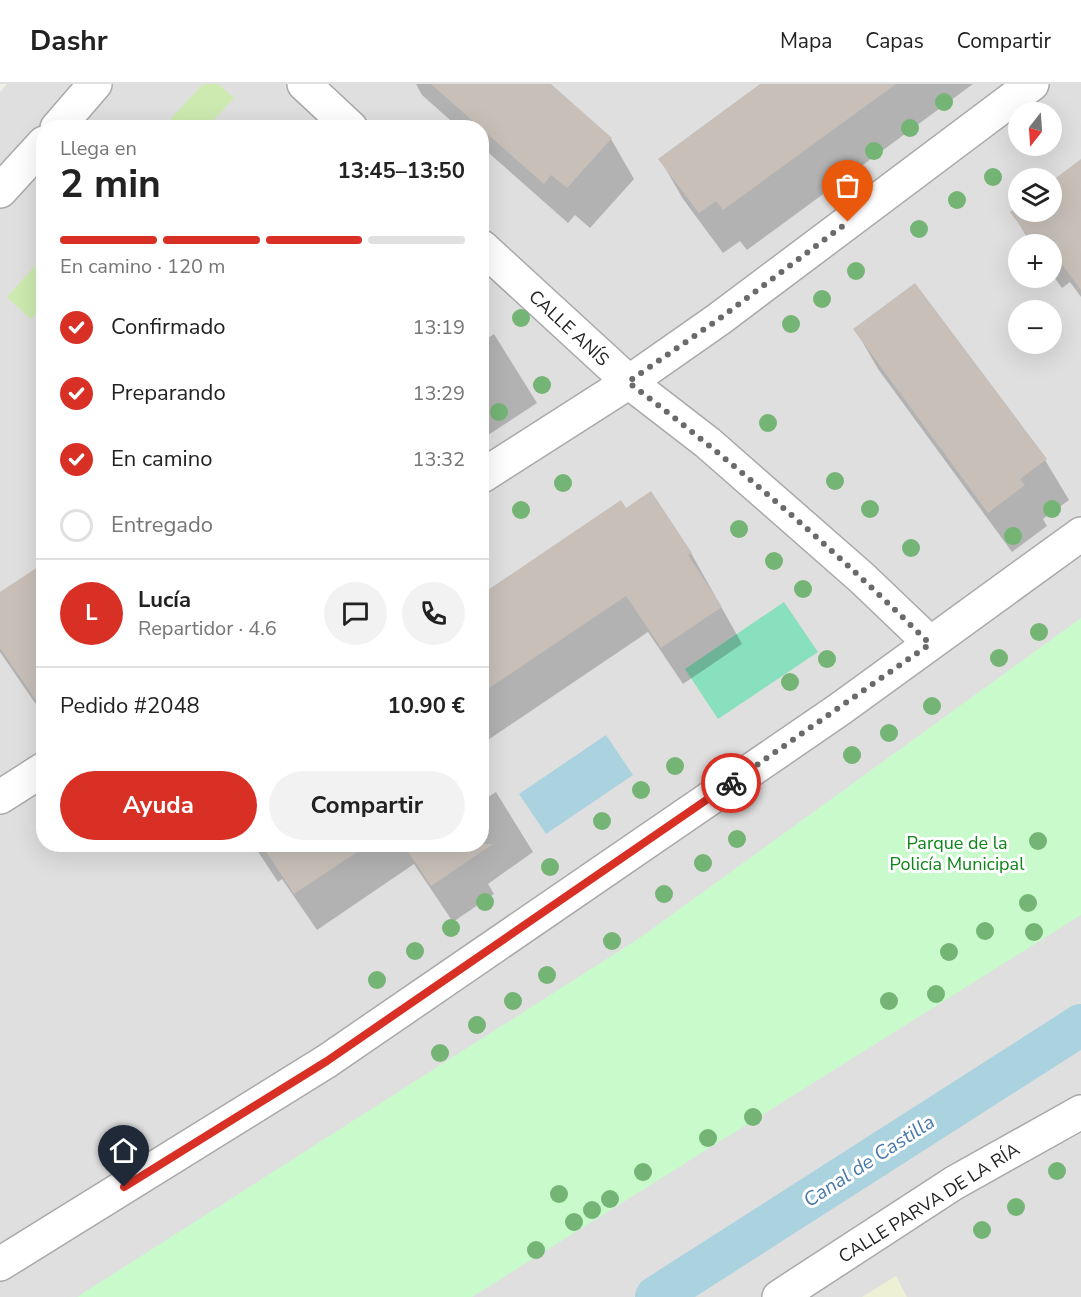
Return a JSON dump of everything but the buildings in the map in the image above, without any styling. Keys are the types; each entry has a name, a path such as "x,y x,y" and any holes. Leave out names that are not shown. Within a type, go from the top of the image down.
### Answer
{"street":[{"path":"64,120 95,84"},
{"path":"304,84 342,120"},
{"path":"489,471 628,382 719,319 1032,84"},
{"path":"0,192 36,151"},
{"name":"CALLE ANÍS","path":"489,253 628,382 708,443 862,578 930,644"},
{"path":"0,1264 327,1061 840,709 1081,534"},
{"path":"0,797 36,774"},
{"name":"CALLE PARVA DE LA RÍA","path":"779,1297 954,1183 1081,1112"}],"shaded area":[{"path":"7,84 1081,84 1081,1297 0,1297 0,92"}],"green space":[{"path":"203,84 218,84 234,98 214,120 170,120"},
{"path":"36,265 36,314 31,319 7,297"},
{"path":"784,602 818,652 718,719 685,669"},
{"name":"Parque de la Policía Municipal","path":"1081,618 1081,915 472,1297 77,1297 641,937"},
{"path":"896,1276 907,1297 862,1297"}],"water":[{"path":"606,735 633,775 546,834 519,794"}],"waterway":[{"name":"Canal de Castilla","path":"656,1297 1081,1025"}],"way so far":[{"path":"731,783 930,644 862,578 708,443 628,382 719,319 848,222"}],"route":[{"path":"124,1187 327,1061 731,783"}]}
